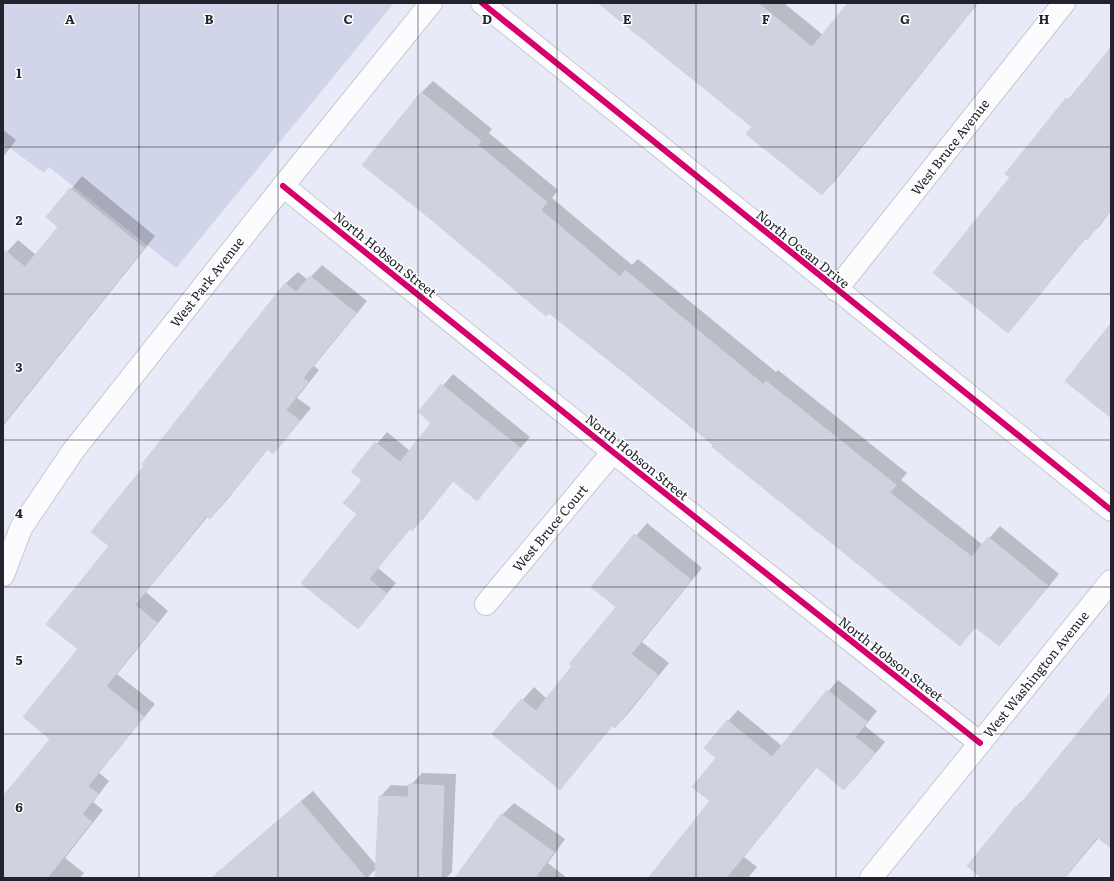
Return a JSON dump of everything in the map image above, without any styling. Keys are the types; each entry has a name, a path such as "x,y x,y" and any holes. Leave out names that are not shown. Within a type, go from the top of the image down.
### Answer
{"street":[{"name":"West Park Avenue","path":"3,575 21,528 73,451 283,186 431,3"},
{"name":"North Ocean Drive","path":"482,3 836,290 1111,510"},
{"name":"West Bruce Avenue","path":"836,290 1064,3"},
{"name":"North Hobson Street","path":"283,186 980,743"},
{"name":"West Bruce Court","path":"486,604 614,452"},
{"name":"West Washington Avenue","path":"871,878 1111,581"}],"shaded area":[{"path":"3,3 394,3 176,268 49,167 44,173 3,143"}],"building":[{"path":"598,3 758,3 812,47 848,3 977,3 822,195 746,134 752,127"},
{"path":"1111,47 1111,210 1087,240 1085,238 1008,333 933,273 1010,177 1005,174 1066,98 1069,100"},
{"path":"421,92 481,141 478,145 547,202 541,210 620,277 625,270 763,384 766,381 896,485 890,493 972,557 988,537 1048,586 999,646 975,627 960,646 712,447 714,445 635,381 549,313 546,316 423,213 362,165"},
{"path":"70,188 144,248 3,424 3,249 25,267 58,227 46,217"},
{"path":"310,276 356,313 303,378 308,382 286,410 300,421 273,454 267,449 210,519 206,516 135,605 157,623 106,686 144,717 88,786 98,794 82,814 92,822 47,878 3,878 3,796 50,739 23,717 78,649 46,624 109,546 91,532 144,466 142,464 285,283 296,292"},
{"path":"1111,323 1111,418 1065,381"},
{"path":"441,384 520,448 477,501 453,481 412,531 410,528 369,579 387,594 358,629 301,583 357,514 343,503 362,480 351,472 375,442 400,462 431,423 418,412"},
{"path":"634,534 691,580 631,654 658,675 615,728 612,726 560,790 492,734 521,699 536,711 572,666 569,664 616,607 591,587"},
{"path":"827,690 867,722 855,737 875,753 844,790 816,767 726,878 648,878 710,801 692,787 716,758 704,748 727,720 772,757"},
{"path":"1111,692 1111,848 1097,837 1064,878 982,878 967,866 1016,806 1018,807"},
{"path":"409,784 444,786 441,878 375,878 379,796 408,797"},
{"path":"301,802 366,878 211,878"},
{"path":"501,814 554,852 535,878 455,878"}],"cycle path":[{"path":"482,3 1111,510"},
{"path":"283,186 613,452 980,743"}]}
